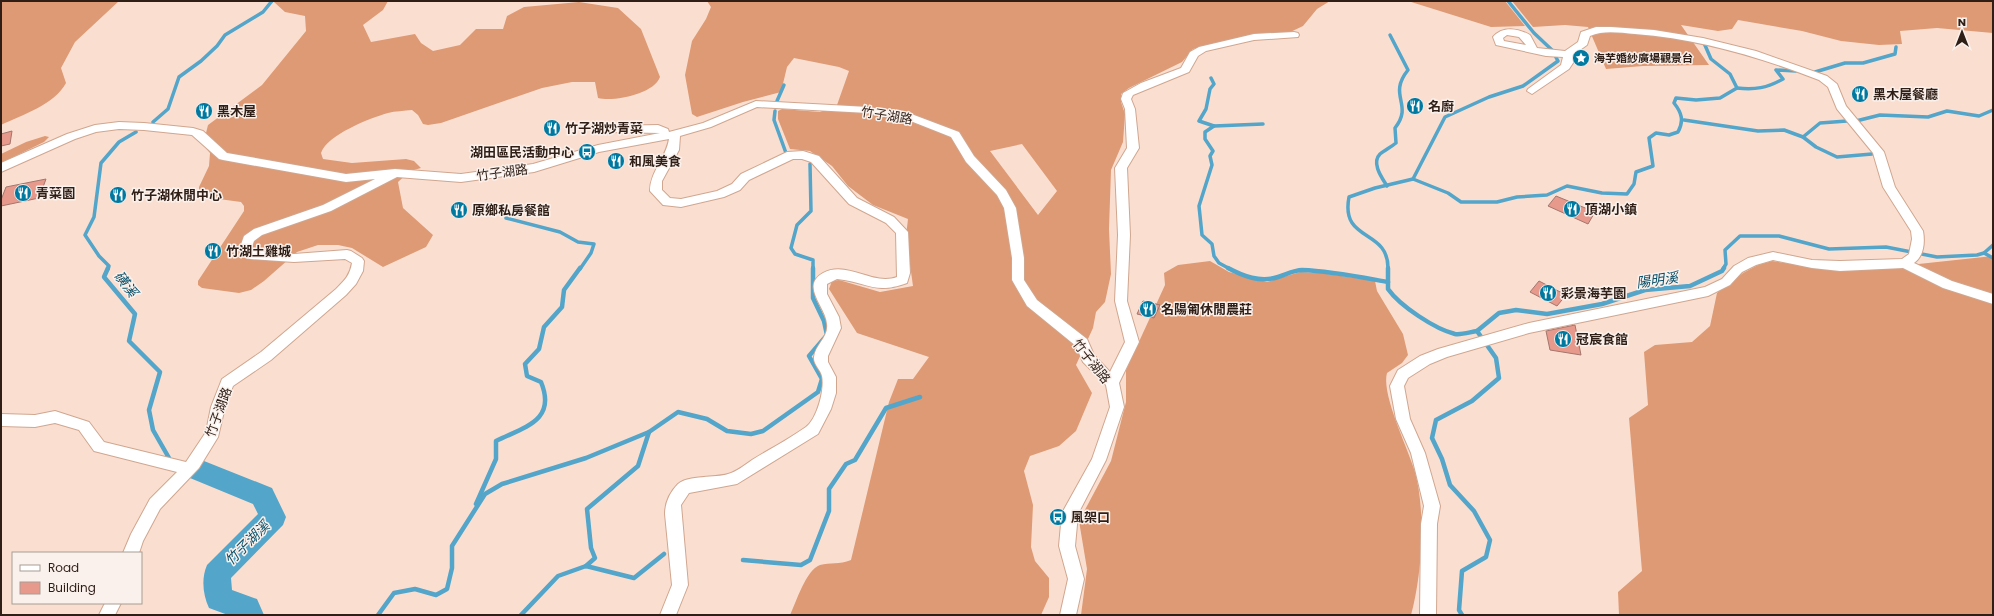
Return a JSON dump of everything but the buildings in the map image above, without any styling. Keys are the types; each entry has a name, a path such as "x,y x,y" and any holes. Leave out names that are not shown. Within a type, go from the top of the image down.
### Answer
{"street":[{"path":"1532,49 1551,54 1565,54 1583,43 1584,34 1596,29 1652,32 1740,48 1823,78 1833,86 1841,107 1878,152 1889,187 1917,231 1918,239 1912,256"},
{"path":"1112,383 1132,342 1121,301 1124,235 1121,168 1133,148 1130,109 1126,99 1128,93 1184,70 1194,54 1203,49 1254,37 1294,35"},
{"path":"1532,91 1565,67 1568,63 1565,54"},
{"name":"竹子湖路","path":"1,168 83,133 111,127 144,126 200,134 223,156 253,163 346,178 395,173 461,178 534,168 598,149 675,134 707,125 756,104 868,110 910,116 955,135 970,159 1002,193 1010,208 1018,258 1018,280 1032,303 1082,343 1088,358 1112,383 1117,407 1099,460 1070,513 1067,546 1076,579 1068,615"},
{"path":"610,130 658,129 675,134 673,150 656,181 656,191 667,202 681,203 720,194 736,186 745,177 764,167 791,155 803,155 815,159 853,201 890,220 902,232 903,280 894,284 883,286 840,275 829,276 821,281 820,290 823,300 834,319 835,330 821,356 822,363 827,370 830,383 820,420 813,430 732,480 695,485 684,488 679,494 673,504 673,514 680,585 668,615"},
{"name":"竹子湖路","path":"131,552 136,539 155,504 189,469 213,433 218,408 227,383 266,356 323,308 352,281 357,271 358,261 347,254 294,258 250,255 244,250 248,239 258,232 327,208 395,173"},
{"path":"1428,615 1429,531 1432,506 1418,453 1403,419 1397,386 1403,374 1425,360 1529,328 1708,291 1726,282 1738,269 1752,261 1773,256 1812,264 1840,266 1912,256"},
{"path":"1912,256 1926,276 1958,289 1993,299"},
{"path":"1,420 35,421 55,417 84,426 99,447 189,469"},
{"path":"107,615 112,604"}],"shaded area":[{"path":"1,1 119,1 75,42 61,68 66,83 61,91 46,103 1,125"},
{"path":"261,1 388,1 383,10 363,25 371,42 415,34 421,43 433,51 460,45 476,29 503,29 507,16 524,7 579,2 618,8 641,29 660,77 650,88 623,98 598,98 595,82 572,82 542,88 441,123 428,125 423,124 418,115 412,110 388,113 360,123 331,140 321,153 323,159 352,163 406,159 414,161 421,168 410,171 398,182 403,208 433,235 426,247 383,267 352,248 338,245 318,245 297,252 264,281 251,290 239,293 202,288 198,285 198,281 244,211 244,206 241,202 204,197 199,193 199,187 209,166 210,153 203,145 208,125 262,85 306,31 305,16 285,12 274,2"},
{"path":"707,1 1330,1 1317,9 1303,26 1284,35 1232,40 1193,49 1182,62 1129,88 1121,94 1121,102 1125,114 1123,142 1111,170 1109,229 1111,274 1105,302 1096,312 1093,328 1076,365 1092,393 1076,431 1059,446 1030,456 1024,471 1033,505 1031,547 1035,561 1049,578 1049,597 1041,615 790,615 802,587 810,573 815,568 824,564 851,560 889,402 898,379 913,379 929,357 857,333 829,289 832,281 839,280 880,292 913,286 906,236 908,219 873,205 848,186 832,166 810,151 790,149 778,119 778,111 782,109 820,112 837,105 849,71 839,67 794,58 787,67 781,92 743,102 697,117 692,114 685,75 692,41 706,19 711,7","holes":["1022,144 1057,191 1038,215 990,151"]},
{"path":"1408,1 1505,1 1525,26 1491,27"},
{"path":"1512,1 1993,1 1993,33 1937,28 1900,31 1902,44 1879,45 1841,41 1802,31 1738,20 1732,29 1718,31 1681,25 1709,65 1643,66 1606,69 1588,27 1565,25 1533,27"},
{"path":"45,136 49,137 44,142 1,163 1,154 26,142"},
{"path":"1993,256 1993,615 1619,615 1618,592 1642,571 1629,418 1648,405 1644,352 1655,345 1692,342 1710,326 1717,293 1743,273 1758,265 1772,261 1813,267 1900,266"},
{"path":"1210,261 1229,272 1267,282 1300,272 1321,273 1375,281 1377,291 1403,334 1408,355 1402,363 1387,373 1386,382 1391,407 1415,472 1421,506 1420,563 1415,599 1411,615 1081,615 1087,569 1079,521 1111,461 1126,402 1126,370 1165,285 1164,273 1178,265"}],"waterway":[{"name":"磺溪","path":"153,122 168,109 179,77 201,61 217,46 225,35 263,12 272,1"},
{"path":"1413,179 1445,117 1489,97 1523,86 1558,61 1552,50 1534,33 1508,1"},
{"path":"1387,185 1378,170 1377,162 1380,154 1396,143 1395,128 1400,120 1402,112 1400,87 1402,79 1408,70 1390,35"},
{"path":"1704,43 1711,59 1730,74 1737,88"},
{"path":"1815,72 1845,63 1863,63 1895,54 1896,47"},
{"path":"1737,88 1761,88 1783,79 1776,70 1796,71"},
{"path":"1211,78 1214,84 1210,89 1206,109 1199,121 1214,126"},
{"path":"777,101 784,85"},
{"path":"1413,179 1448,193 1461,202 1497,202 1517,197 1547,195 1567,186 1602,193 1627,194 1634,184 1636,172 1653,166 1649,138 1656,133 1669,135 1678,132 1681,124 1681,117 1679,110 1674,103 1676,98 1696,100 1720,98 1737,88"},
{"path":"1856,121 1880,115 1928,117 1947,111 1979,116 1993,110"},
{"path":"775,111 774,120 786,153"},
{"path":"1684,120 1758,131 1784,130 1803,137"},
{"path":"1803,137 1820,123 1847,121"},
{"path":"1214,126 1263,124"},
{"path":"1214,126 1205,132 1205,139 1213,151 1210,156 1212,165 1199,206 1202,235 1212,244 1214,256 1219,263 1230,269"},
{"name":"磺溪","path":"108,269 109,266 99,256 85,235 94,217 101,163 119,142 136,132"},
{"path":"1803,137 1816,147 1837,157 1872,154"},
{"path":"649,432 678,412 707,419 727,431 751,434 763,431 818,392 822,379 809,356 827,335 824,321 813,298 813,260 795,254 791,248 797,225 811,211 810,164"},
{"path":"1387,185 1413,179"},
{"path":"1387,185 1349,197 1348,212 1351,222 1381,247 1386,256 1388,269"},
{"path":"506,218 560,232 578,242 594,244 591,253 580,269"},
{"name":"陽明溪","path":"1723,269 1726,264 1725,250 1740,236 1779,236 1829,249 1886,247 1937,257 1977,255 1984,253"},
{"path":"1984,253 1993,245"},
{"path":"1984,253 1993,258"},
{"name":"磺溪","path":"108,268 104,277 135,314 129,341 160,372 149,410 153,430 169,458"},
{"path":"476,504 496,459 496,441 535,421 545,406 545,395 541,382 527,376 525,364 539,349 544,327 562,307 564,290 580,268"},
{"name":"陽明溪","path":"1477,331 1499,313 1516,310 1547,314 1602,304 1645,290 1690,286 1722,271 1724,268"},
{"path":"1230,269 1240,274 1258,279 1271,279 1302,270 1335,273 1388,282"},
{"path":"1388,269 1388,282"},
{"path":"1388,282 1388,289 1394,296 1418,316 1428,322 1455,334 1477,331"},
{"name":"陽明溪","path":"1462,615 1459,610 1462,571 1486,557 1490,540 1474,511 1450,485 1442,459 1432,438 1436,420 1472,401 1499,378 1496,358 1477,331"},
{"path":"743,560 801,565 810,560 829,511 829,489 846,464 855,460 886,408 920,397"},
{"path":"378,615 394,593 415,589 436,595 447,589 452,568 452,546 485,494 502,484 586,458 649,432"},
{"path":"586,566 595,558 591,548 587,509 638,466 649,432"},
{"name":"竹子湖溪","path":"199,470 263,496 273,517 230,559 217,574 219,599 247,608 250,615"},
{"path":"586,566 634,578 664,554"},
{"path":"521,615 558,576 586,566"}],"place":[{"name":"海芋婚紗廣場觀景台","path":"1581,58"},
{"name":"黑木屋餐廳","path":"1860,94"},
{"name":"名廚","path":"1415,106"},
{"name":"黑木屋","path":"204,111"},
{"name":"竹子湖炒青菜","path":"552,128"},
{"name":"湖田區民活動中心","path":"587,152"},
{"name":"和風美食","path":"616,161"},
{"name":"青菜園","path":"23,193"},
{"name":"竹子湖休閒中心","path":"118,195"},
{"name":"頂湖小鎮","path":"1572,209"},
{"name":"原鄉私房餐館","path":"459,210"},
{"name":"竹湖土雞城","path":"213,251"},
{"name":"彩景海芋園","path":"1548,293"},
{"name":"名陽匍休閒農莊","path":"1148,309"},
{"name":"冠宸食館","path":"1563,339"},
{"name":"風架口","path":"1058,517"}]}
